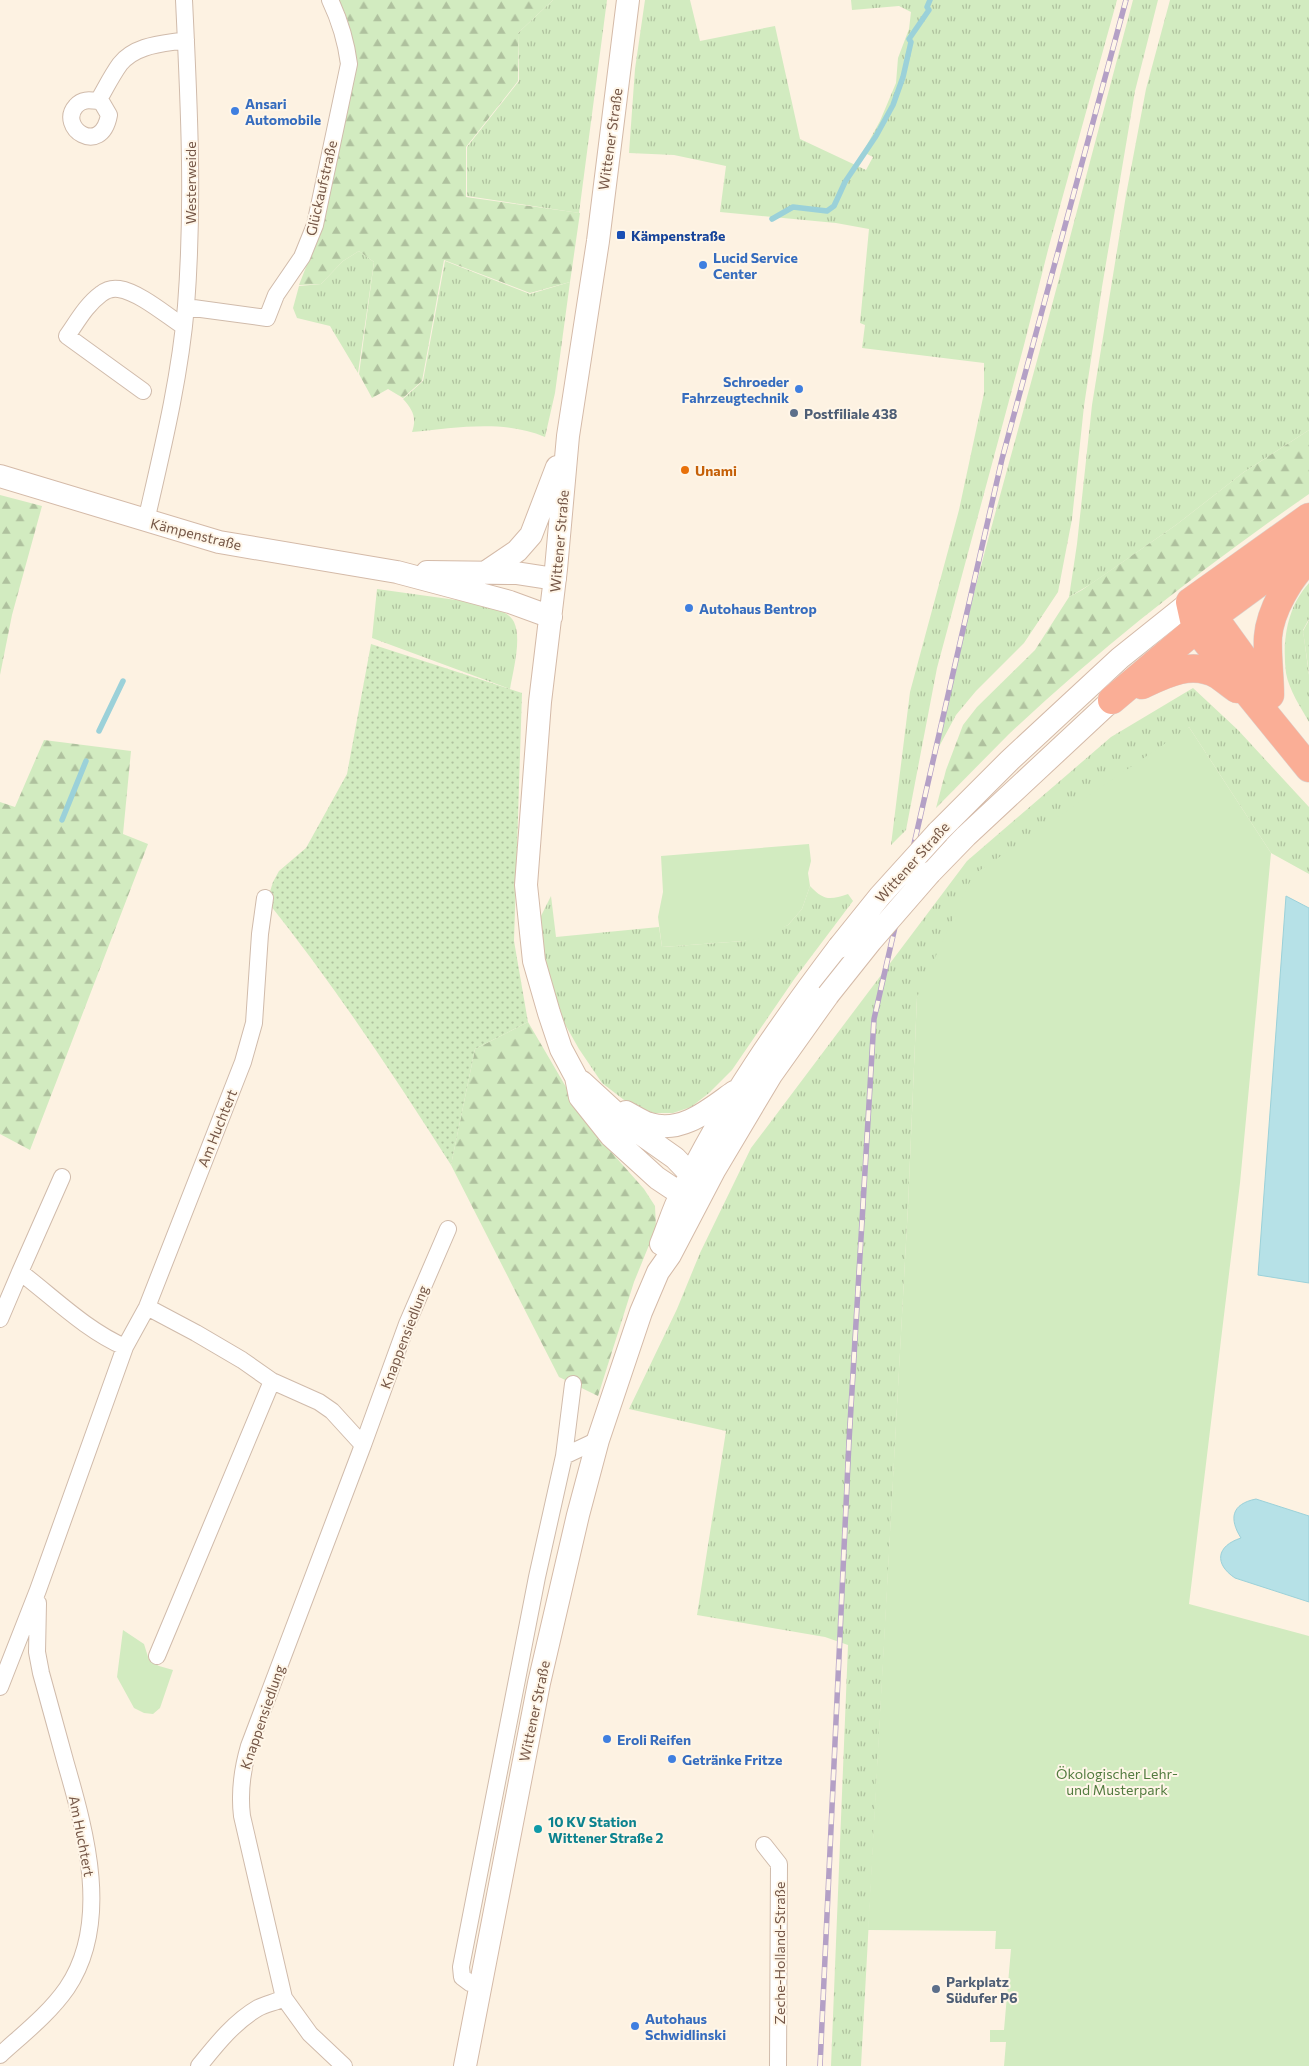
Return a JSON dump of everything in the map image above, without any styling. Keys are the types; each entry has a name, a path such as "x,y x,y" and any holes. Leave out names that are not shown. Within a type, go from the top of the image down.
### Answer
{"highway":[{"path":"1309,517 1190,602 1264,700 1309,768"},
{"path":"1112,700 1205,622 1309,546"},
{"path":"1264,700 1268,635 1275,610 1288,584 1309,559"},
{"path":"1112,700 1171,671 1193,668 1216,674 1264,700 1309,750"}],"main road":[{"name":"Wittener Straße","path":"628,0 598,241 568,436 555,579 540,702 526,885 534,961 561,1049 576,1077 580,1097 611,1136 657,1178 681,1194"},
{"path":"486,572 516,551 531,534 568,436"},
{"name":"Kämpenstraße","path":"0,476 219,542 397,572 510,602 551,617"},
{"name":"Kämpenstraße","path":"397,572 486,572 555,579"},
{"name":"Wittener Straße","path":"465,2066 539,1683 578,1515 598,1440 640,1312 658,1272 670,1255 698,1181 739,1089 801,997 839,947 891,883 938,832 1010,760 1120,658 1190,602"},
{"name":"Wittener Straße","path":"658,1272 658,1251 681,1194 698,1181 828,995 871,941 930,873 973,829 1112,700"},
{"name":"Wittener Straße","path":"576,1077 630,1127 675,1158 698,1181"},
{"path":"598,1097 650,1124 666,1126 696,1119 739,1089"}],"street":[{"name":"Westerweide","path":"146,521 168,420 186,307 192,179 184,0"},
{"name":"Glückaufstraße","path":"186,307 268,318 276,295 302,257 315,225 349,64 346,42 340,21 330,0"},
{"path":"98,101 121,63 132,53 144,48 186,40"},
{"path":"143,391 67,336 86,308 100,294 109,289 118,289 131,293 183,326"},
{"name":"Am Huchtert","path":"0,1687 38,1590 125,1347 147,1306 243,1062 254,1023 260,934 266,898"},
{"path":"0,1319 62,1177"},
{"name":"Knappensiedlung","path":"344,2066 310,2034 284,1998 242,1816 240,1794 243,1768 249,1746 407,1324 448,1229"},
{"path":"20,1272 96,1331 125,1347"},
{"path":"147,1306 204,1337 272,1381 319,1402 332,1411 363,1445"},
{"path":"157,1656 272,1381"},
{"name":"Wittener Straße","path":"480,1984 470,1983 462,1977 461,1967 537,1577 564,1456 573,1384"},
{"path":"564,1456 598,1440"},
{"name":"Am Huchtert","path":"0,2055 52,2007 75,1974 83,1952 91,1903 88,1858 80,1813 41,1673 37,1652 38,1590"},
{"name":"Zeche-Holland-Straße","path":"764,1845 779,1864 778,2066"},
{"path":"199,2066 226,2034 242,2019 259,2008 284,1998"}],"green space":[{"path":"339,0 553,0 518,33 518,81 466,147 466,197 580,213 570,282 530,293 444,260 422,381 403,398 388,389 372,398 359,374 374,262 359,251 343,261 321,284 299,285 322,226 355,65 351,32"},
{"path":"553,0 607,0 579,213 467,196 467,147 519,81 518,33"},
{"path":"645,0 690,0 700,41 775,26 800,139 866,170 873,157 863,152 880,121 896,83 898,58 909,29 911,12 899,6 852,10 851,0 1117,0 1049,246 937,668 906,830 891,845 910,692 959,510 984,393 984,363 862,348 865,325 860,323 869,229 836,223 720,212 726,166 674,155 629,153 635,69"},
{"path":"1133,0 1158,0 1135,91 1102,287 1084,406 1072,519 1058,592 1024,643 976,691 956,715 934,756 972,601"},
{"path":"1170,0 1309,0 1309,430 1244,472 1176,525 1069,597 1077,544 1092,405 1126,195 1146,89"},
{"path":"359,251 374,262 358,373 330,326 297,318 293,308 299,286 321,284 343,261"},
{"path":"445,261 530,294 570,282 555,393 545,437 529,431 496,426 412,432 413,414 403,399 423,381"},
{"path":"1309,430 1309,494 1192,579 1116,639 1043,702 936,808 946,770 963,725 977,707 1035,650 1069,597 1176,525 1244,472"},
{"path":"0,495 42,506 12,615 0,675"},
{"path":"1309,583 1309,619 1303,630 1309,675 1309,722 1290,686 1286,673 1285,649 1291,614 1302,592"},
{"path":"377,589 485,604 509,616 514,622 517,637 510,689 372,638"},
{"path":"1309,620 1309,673 1303,631"},
{"path":"371,644 522,693 514,941 528,1022 475,1049 451,1165 362,1030 316,965 267,901 279,871 306,848 347,774"},
{"path":"1193,688 1238,730 1309,807 1309,874 1271,853 1189,727 917,997 908,1206 861,2066 831,2066 848,1645 825,1637 697,1615 726,1431 629,1409 677,1309 700,1253 751,1148 967,861 1111,737"},
{"name":"Ökologischer Lehr- und Musterpark","path":"1189,727 1271,853 1240,1183 1189,1604 1309,1636 1309,2066 1004,2066 1006,2042 990,2042 990,2030 1004,2030 1011,1949 995,1949 996,1931 868,1930 908,1206 917,997 973,875"},
{"path":"44,740 131,751 123,834 148,844 30,1150 0,1134 0,802 15,807"},
{"path":"809,844 811,861 808,873 810,886 802,909 788,925 764,937 744,941 662,947 658,917 663,892 661,856"},
{"path":"810,886 823,897 832,898 848,894 853,901 795,978 732,1070 709,1093 691,1107 673,1113 654,1113 628,1103 602,1083 579,1049 558,1012 546,969 539,920 551,896 556,937 659,927 662,947 744,941 788,925 802,909"},
{"path":"528,1022 590,1128 644,1189 655,1206 656,1228 634,1282 598,1396 559,1377 451,1165 475,1049"},
{"path":"123,1630 144,1644 149,1660 159,1666 173,1670 160,1708 153,1714 144,1713 134,1708 117,1677"}],"water":[{"path":"1286,896 1309,908 1309,1283 1258,1275"},
{"path":"1256,1499 1309,1516 1309,1602 1235,1578 1224,1567 1221,1561 1223,1550 1233,1541 1241,1538 1235,1525 1235,1513 1241,1505"}],"waterway":[{"path":"772,219 793,207 827,211 834,206 845,182 876,136 893,105 903,77 911,42 909,39 929,10 927,7 930,0"},
{"path":"99,731 123,681"},
{"path":"62,820 86,761"}],"railway":[{"path":"820,2066 849,1441 874,1019 1002,459 1126,0"}],"place":[{"name":"Ansari Automobile","path":"235,111"},
{"name":"Kämpenstraße","path":"621,235"},
{"name":"Lucid Service Center","path":"703,265"},
{"name":"Schroeder Fahrzeugtechnik","path":"799,389"},
{"name":"Postfiliale 438","path":"794,413"},
{"name":"Unami","path":"685,470"},
{"name":"Autohaus Bentrop","path":"689,608"},
{"name":"Eroli Reifen","path":"607,1739"},
{"name":"Getränke Fritze","path":"672,1759"},
{"name":"10 KV Station Wittener Straße 2","path":"538,1829"},
{"name":"Parkplatz Südufer P6","path":"936,1989"},
{"name":"Autohaus Schwidlinski","path":"635,2026"}]}
